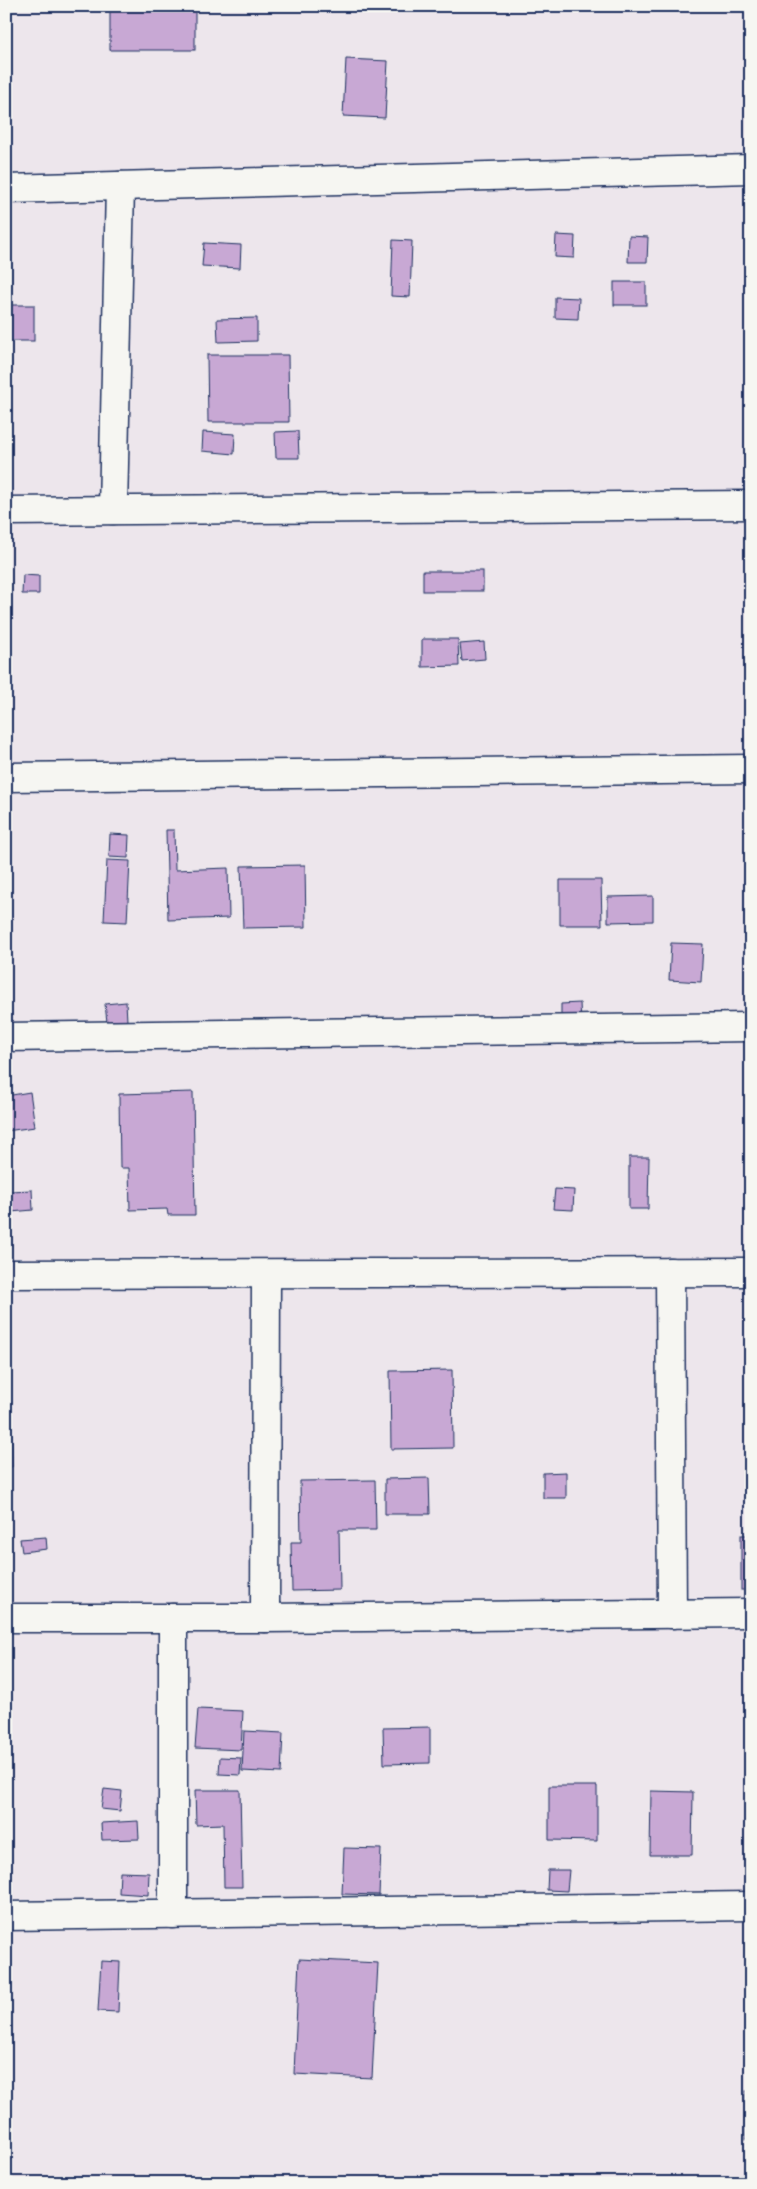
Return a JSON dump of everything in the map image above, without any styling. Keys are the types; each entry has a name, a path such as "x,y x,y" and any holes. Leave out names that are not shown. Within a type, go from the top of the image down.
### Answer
{"street":[{"path":"6,189 751,169"},
{"path":"113,510 120,186"},
{"path":"6,511 751,506"},
{"path":"6,776 751,770"},
{"path":"6,1037 751,1026"},
{"path":"670,1272 672,1614"},
{"path":"6,1274 751,1272"},
{"path":"265,1618 266,1274"},
{"path":"6,1618 265,1618 751,1613"},
{"path":"172,1914 173,1618"},
{"path":"6,1916 751,1906"}],"building":[{"path":"110,6 195,6 195,50 110,50"},
{"path":"346,59 388,61 385,118 343,116"},
{"path":"556,235 575,236 574,258 555,257"},
{"path":"629,236 648,237 647,262 628,262"},
{"path":"393,240 412,241 410,297 391,296"},
{"path":"204,243 241,245 240,268 202,266"},
{"path":"614,282 646,282 646,305 614,305"},
{"path":"555,297 579,298 578,319 555,318"},
{"path":"6,305 34,305 34,341 6,341"},
{"path":"257,318 257,341 218,342 217,319"},
{"path":"207,355 288,355 289,422 208,422"},
{"path":"298,431 299,458 276,458 275,432"},
{"path":"203,432 235,434 234,454 202,451"},
{"path":"747,565 751,566 751,595 745,594"},
{"path":"423,571 483,571 483,591 423,591"},
{"path":"23,575 39,576 39,594 22,594"},
{"path":"422,639 458,639 459,666 422,667"},
{"path":"484,642 485,659 462,661 460,644"},
{"path":"166,830 174,830 175,870 228,868 229,918 168,920"},
{"path":"110,834 129,835 128,858 109,857"},
{"path":"107,860 130,861 127,922 104,921"},
{"path":"305,865 306,927 243,928 241,866"},
{"path":"560,880 601,880 602,925 560,925"},
{"path":"653,896 653,921 608,922 608,897"},
{"path":"671,943 703,944 701,982 669,980"},
{"path":"748,1000 751,1000 751,1020 748,1021"},
{"path":"126,1002 127,1021 107,1022 105,1004"},
{"path":"580,1003 581,1023 561,1024 561,1004"},
{"path":"30,1092 35,1127 6,1131 6,1096"},
{"path":"193,1092 195,1215 168,1215 167,1209 130,1210 129,1168 120,1168 119,1094"},
{"path":"629,1157 649,1157 648,1209 629,1209"},
{"path":"555,1189 574,1190 573,1210 553,1209"},
{"path":"32,1190 33,1210 11,1212 10,1191"},
{"path":"452,1370 453,1448 391,1449 390,1371"},
{"path":"6,1405 11,1405 12,1467 6,1467"},
{"path":"566,1472 566,1498 543,1498 543,1473"},
{"path":"429,1478 430,1514 385,1514 385,1479"},
{"path":"375,1480 376,1530 339,1530 340,1590 292,1591 291,1542 301,1542 300,1481"},
{"path":"741,1535 751,1535 751,1590 741,1590"},
{"path":"46,1537 47,1549 22,1552 20,1539"},
{"path":"198,1709 243,1711 241,1750 195,1748"},
{"path":"430,1727 430,1763 384,1764 383,1728"},
{"path":"244,1731 283,1733 281,1773 242,1771"},
{"path":"220,1757 241,1758 240,1775 219,1774"},
{"path":"549,1786 597,1786 597,1841 549,1840"},
{"path":"104,1789 122,1791 120,1811 101,1809"},
{"path":"195,1790 240,1790 242,1887 224,1887 223,1824 196,1825"},
{"path":"651,1791 693,1792 692,1855 650,1855"},
{"path":"138,1821 139,1839 102,1840 101,1823"},
{"path":"344,1848 381,1849 379,1895 342,1894"},
{"path":"548,1870 569,1870 567,1891 547,1890"},
{"path":"120,1872 149,1873 148,1895 119,1893"},
{"path":"299,1959 378,1963 372,2078 294,2074"},
{"path":"101,1961 120,1962 118,2012 98,2011"},
{"path":"746,2091 751,2091 751,2139 746,2139"},
{"path":"739,2175 751,2175 751,2183 739,2183"}]}
